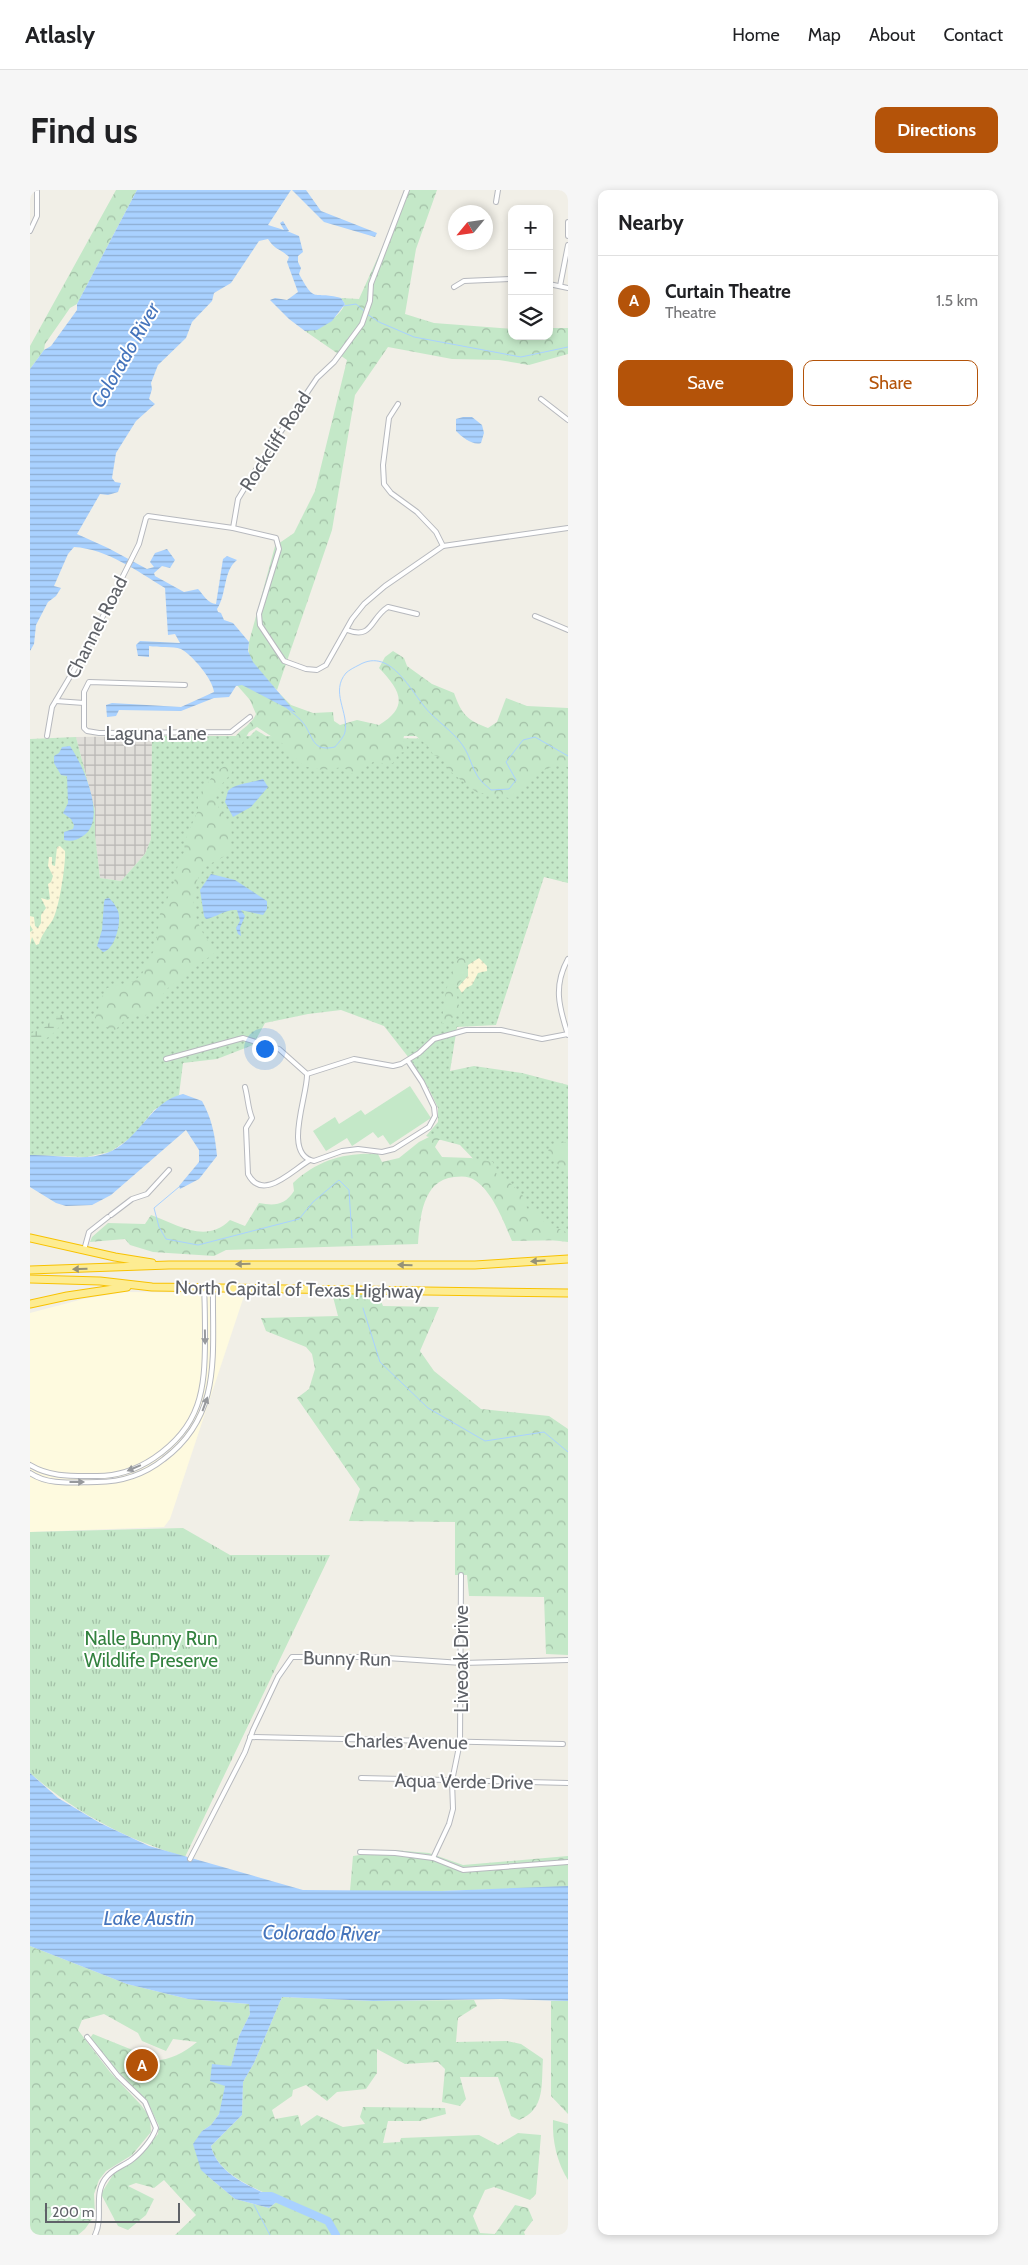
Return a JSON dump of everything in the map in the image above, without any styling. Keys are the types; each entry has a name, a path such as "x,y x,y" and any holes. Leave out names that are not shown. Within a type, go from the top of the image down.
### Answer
{"highway":[{"path":"30,1238 169,1265"},
{"name":"North Capital of Texas Highway","path":"30,1270 169,1265 476,1265 568,1259"},
{"name":"North Capital of Texas Highway","path":"30,1279 100,1281 143,1286 204,1288 568,1293"},
{"path":"30,1304 109,1289 143,1286"}],"street":[{"path":"30,230 37,216 36,190"},
{"name":"Rockcliff Road","path":"233,528 238,499 263,458 316,378 334,362 362,324 370,301 372,284 407,190"},
{"path":"496,202 498,190"},
{"path":"568,222 568,236"},
{"path":"560,286 568,245"},
{"path":"454,287 464,281 508,279"},
{"path":"553,285 568,288"},
{"path":"541,399 568,420"},
{"path":"398,404 389,418 383,465 384,484 391,493 417,512 436,532 443,546"},
{"name":"Channel Road","path":"48,736 50,716 56,701 87,648 139,544 146,518 159,516 233,528"},
{"path":"233,528 276,538 279,549 258,620 262,631 284,661 306,669 317,670 326,665 352,619 364,604 385,586 443,546 568,528"},
{"path":"346,630 357,634 365,632 388,607 417,614"},
{"path":"535,616 568,630"},
{"name":"Laguna Lane","path":"185,685 89,682 85,687 84,728 92,733 231,732 250,717"},
{"path":"56,701 84,703"},
{"path":"308,1074 354,1059 393,1066 408,1062 434,1039 466,1030 500,1030 542,1038 568,1035 557,995 560,978 568,959"},
{"path":"166,1058 243,1038 279,1049 308,1074"},
{"path":"308,1074 298,1130 300,1152 314,1161 342,1151 358,1149 382,1152 394,1149 428,1127 435,1116 434,1107 422,1082 408,1062"},
{"path":"245,1087 249,1102 248,1112 252,1118 246,1128 248,1174 250,1179 256,1183 268,1186 280,1181 310,1160"},
{"path":"84,1250 89,1232 132,1199 147,1194 169,1170"},
{"path":"30,1465 48,1474 116,1475 152,1460 173,1444 194,1417 203,1390 205,1371 204,1288"},
{"path":"30,1473 48,1481 110,1482 134,1476 153,1466 178,1448 192,1432 201,1417 208,1396 212,1372 213,1288"},
{"path":"205,1371 212,1372"},
{"path":"173,1444 178,1448"},
{"path":"91,1482 92,1476"},
{"name":"Liveoak Drive","path":"433,1858 449,1824 453,1809 452,1781 460,1742 462,1662 461,1575"},
{"name":"Bunny Run","path":"190,1859 245,1752 278,1676 292,1657 372,1657 462,1662 568,1660"},
{"name":"Charles Avenue","path":"250,1737 562,1744"},
{"name":"Aqua Verde Drive","path":"360,1778 568,1783"},
{"path":"360,1852 395,1853 433,1858 463,1870 568,1862"},
{"path":"87,2037 118,2076 145,2102 156,2128 152,2137 133,2158 111,2172 104,2180 98,2195 98,2227 95,2235"}],"shaded area":[{"path":"152,736 151,839 145,854 121,881 100,878 95,835 95,810 76,737"},
{"path":"124,1292 245,1293 170,1519 164,1527 30,1532 30,1313 83,1299"}],"green space":[{"path":"116,190 137,190 77,304 70,308 30,369 30,346"},
{"path":"405,190 437,190 416,249 405,314 434,323 508,329 508,340 553,340 553,328 568,328 568,354 529,365 499,360 452,359 388,347 355,395 332,530 277,690 254,664 249,654 249,642 275,546 294,533 315,491 347,360 305,331 323,326 333,319 345,304 341,298 359,299 387,237"},
{"path":"393,651 404,658 407,666 432,684 454,693 466,716 488,728 497,722 506,698 527,706 568,708 568,767 552,767 544,770 509,798 476,792 447,769 448,760 433,755 430,748 416,736 404,736 403,740 407,748 405,752 399,753 393,763 385,765 376,760 354,775 343,767 323,770 303,766 299,760 289,755 283,744 257,727 249,732 241,745 234,738 252,721 256,714 250,700 236,684 242,678 279,693 291,705 313,713 333,712 334,721 340,725 357,720 379,725 389,718 398,704 396,690 379,668 385,657"},
{"path":"256,730 266,736 568,741 568,883 544,877 496,1025 457,1027 450,1071 474,1066 522,1073 568,1085 568,1242 551,1240 460,1145 426,1136 438,1122 438,1108 429,1089 409,1058 384,1026 341,1010 308,1014 265,1023 253,1045 217,1059 183,1063 179,1095 154,1110 132,1137 110,1152 86,1157 30,1155 30,739 76,737 95,810 95,835 100,878 121,881 145,854 151,839 152,736 250,736"},
{"path":"227,765 231,766 232,772 218,790 216,796 220,811 231,828 230,847 226,855 208,865 198,878 194,900 198,923 217,951 168,988 145,1016 130,1015 115,1030 103,1026 95,1018 107,988 134,981 142,974 156,946 160,914 173,887 178,864 185,850 184,843 198,810 198,797 216,771"},
{"path":"461,954 464,957 467,968 466,974 456,988 458,1004 463,1010 462,1014 458,1014 442,1024 447,988 452,971"},
{"path":"62,1015 64,1020 49,1037 35,1042 30,1036 33,1032 44,1028 54,1018"},
{"path":"410,1086 431,1118 390,1145 383,1135 378,1138 373,1132 352,1146 347,1138 326,1151 313,1131 335,1117 339,1124 361,1110 365,1115"},
{"path":"443,1135 444,1139 439,1140 435,1147 442,1157 471,1158 493,1162 494,1171 505,1182 508,1181 525,1198 524,1203 529,1211 536,1211 544,1222 568,1233 568,1240 512,1241 488,1193 473,1179 460,1176 443,1180 435,1185 429,1193 422,1213 418,1244 226,1250 214,1256 153,1252 130,1245 125,1239 90,1242 92,1237 108,1223 145,1224 151,1215 182,1227 202,1232 221,1227 230,1220 245,1226 259,1203 275,1204 283,1202 294,1191 293,1183 312,1168 322,1163 355,1154 378,1154 382,1162 399,1158 419,1142 431,1136"},
{"path":"568,1142 568,1171 562,1170 548,1150 560,1143"},
{"path":"332,1293 378,1294 383,1306 439,1307 420,1351 434,1371 481,1409 549,1416 568,1429 568,1655 546,1654 544,1597 469,1596 467,1575 455,1575 455,1522 349,1521 360,1489 297,1398 309,1389 315,1369 312,1354 306,1347 266,1331 261,1318 338,1316"},
{"name":"Nalle Bunny Run Wildlife Preserve","path":"183,1528 230,1555 330,1555 185,1857 142,1842 103,1824 66,1801 30,1773 30,1532"},
{"path":"393,1850 429,1853 463,1865 568,1856 568,1887 441,1891 350,1891 353,1856"},
{"path":"30,1946 127,1984 188,1999 249,2004 250,2014 239,2036 231,2067 212,2065 225,2086 219,2114 211,2125 202,2131 210,2178 235,2199 269,2208 279,2200 229,2173 215,2156 211,2146 242,2115 243,2082 254,2063 282,1997 373,2001 474,2000 477,2006 458,2018 456,2042 507,2041 521,2044 543,2059 542,2086 538,2102 528,2115 519,2120 511,2116 498,2077 460,2077 466,2099 460,2106 442,2102 445,2069 438,2062 405,2064 377,2049 377,2073 366,2089 337,2092 327,2101 306,2085 293,2090 292,2096 272,2110 275,2119 298,2115 301,2126 317,2115 343,2127 365,2124 360,2117 363,2107 445,2108 446,2114 420,2121 388,2121 383,2143 400,2142 401,2138 479,2135 498,2145 518,2133 541,2135 536,2194 530,2200 494,2187 485,2190 473,2216 480,2233 495,2234 515,2205 528,2208 533,2220 524,2232 525,2235 175,2235 196,2215 164,2180 154,2188 136,2183 128,2186 154,2199 146,2215 128,2230 118,2226 101,2194 114,2173 133,2162 158,2134 159,2126 147,2101 101,2054 90,2038 93,2034 135,2051 126,2070 143,2081 153,2061 176,2055 197,2042 173,2039 166,2051 142,2041 138,2033 104,2014 82,2020 78,2030 110,2072 150,2117 151,2132 132,2155 106,2171 99,2180 94,2194 95,2215 78,2235 30,2235"},
{"path":"551,2001 568,2001 568,2114 551,2096"},
{"path":"553,2120 568,2124 568,2180 556,2151"}],"sand":[{"path":"60,846 65,851 65,857 62,887 55,916 39,944 36,945 32,937 30,945 30,932 33,930 30,925 30,916 34,917 35,926 38,928 41,923 41,915 46,908 41,898 50,899 48,884 53,876 48,866 49,857 52,857 52,865 55,866 57,847"},
{"path":"479,958 487,966 487,971 478,973 472,985 462,993 458,987 468,976 468,965"}],"water":[{"name":"Colorado River","path":"137,190 291,190 268,225 284,230 280,223 283,221 289,231 287,231 299,236 303,252 298,256 301,268 299,274 309,290 316,295 341,298 345,304 332,321 317,330 305,331 289,319 270,300 275,298 287,300 298,292 287,262 289,257 273,246 268,239 259,241 231,283 214,293 212,301 192,322 186,338 158,365 151,383 152,389 149,399 155,404 136,421 116,453 112,478 115,482 121,483 118,492 108,495 100,494 77,534 147,569 154,567 150,562 155,553 167,549 175,560 170,568 162,566 154,573 155,576 184,592 198,589 213,604 216,604 223,559 227,556 237,560 229,570 217,609 218,612 221,613 224,620 233,623 249,642 248,651 253,662 296,713 242,685 236,686 229,697 214,698 181,711 119,710 116,716 107,717 106,705 112,703 181,707 214,692 210,680 201,667 181,649 149,646 149,657 138,656 136,645 140,641 180,643 175,634 168,635 165,588 110,556 86,549 74,547 68,554 54,586 61,588 56,596 48,602 36,625 34,644 30,651 30,369 44,350 51,346 77,310 77,304"},
{"path":"292,190 306,190 321,211 377,233 375,237 324,222"},
{"path":"472,417 482,425 484,433 481,443 471,442 456,431 456,419"},
{"path":"70,746 81,766 91,792 93,818 90,828 83,836 70,841 64,840 64,832 73,829 74,825 71,819 63,813 68,803 67,776 61,775 54,763 54,756 59,753 62,747"},
{"path":"263,779 268,787 251,807 233,817 225,802 228,791 239,785"},
{"path":"211,874 235,880 267,901 267,909 263,915 241,910 245,916 240,928 241,936 236,928 240,921 237,910 206,919 204,916 200,890"},
{"path":"109,898 118,911 118,926 113,943 103,952 97,946 102,930 104,902 105,899"},
{"path":"183,1094 202,1101 211,1121 214,1134 217,1156 199,1179 180,1189 179,1186 199,1162 199,1150 186,1130 111,1195 92,1205 66,1206 56,1203 30,1187 30,1155 88,1157 107,1153 128,1140 162,1104"},
{"name":"Lake Austin","path":"30,1773 58,1798 100,1823 149,1846 303,1890 441,1891 568,1886 568,2001 501,1999 373,2001 282,1997 254,2063 243,2082 242,2115 211,2146 221,2165 229,2173 249,2186 279,2200 269,2208 235,2199 201,2170 193,2144 202,2131 211,2125 219,2114 225,2086 210,2081 212,2064 231,2066 239,2036 250,2014 249,2004 188,1999 127,1984 30,1946"}],"waterway":[{"path":"343,306 356,304 364,311"},
{"path":"367,314 379,322 414,337 521,357 568,347"},
{"path":"287,708 302,722 318,746 335,747 342,738 346,725 340,695 342,680 347,672 359,665 371,661 381,662 391,667 400,675 430,713 458,739 467,752 478,777 491,790 509,789 516,780 506,762 523,740 535,737 568,756"},
{"path":"179,1187 154,1208 159,1227 166,1239 198,1245 299,1219 313,1202 339,1180 349,1190 352,1238"},
{"path":"363,1308 380,1362 428,1408 485,1441 544,1432 568,1452"},
{"path":"262,2196 271,2196 328,2221 336,2235"},
{"path":"254,2205 270,2235"}],"place":[{"name":"Curtain Theatre","path":"142,2065"}]}
